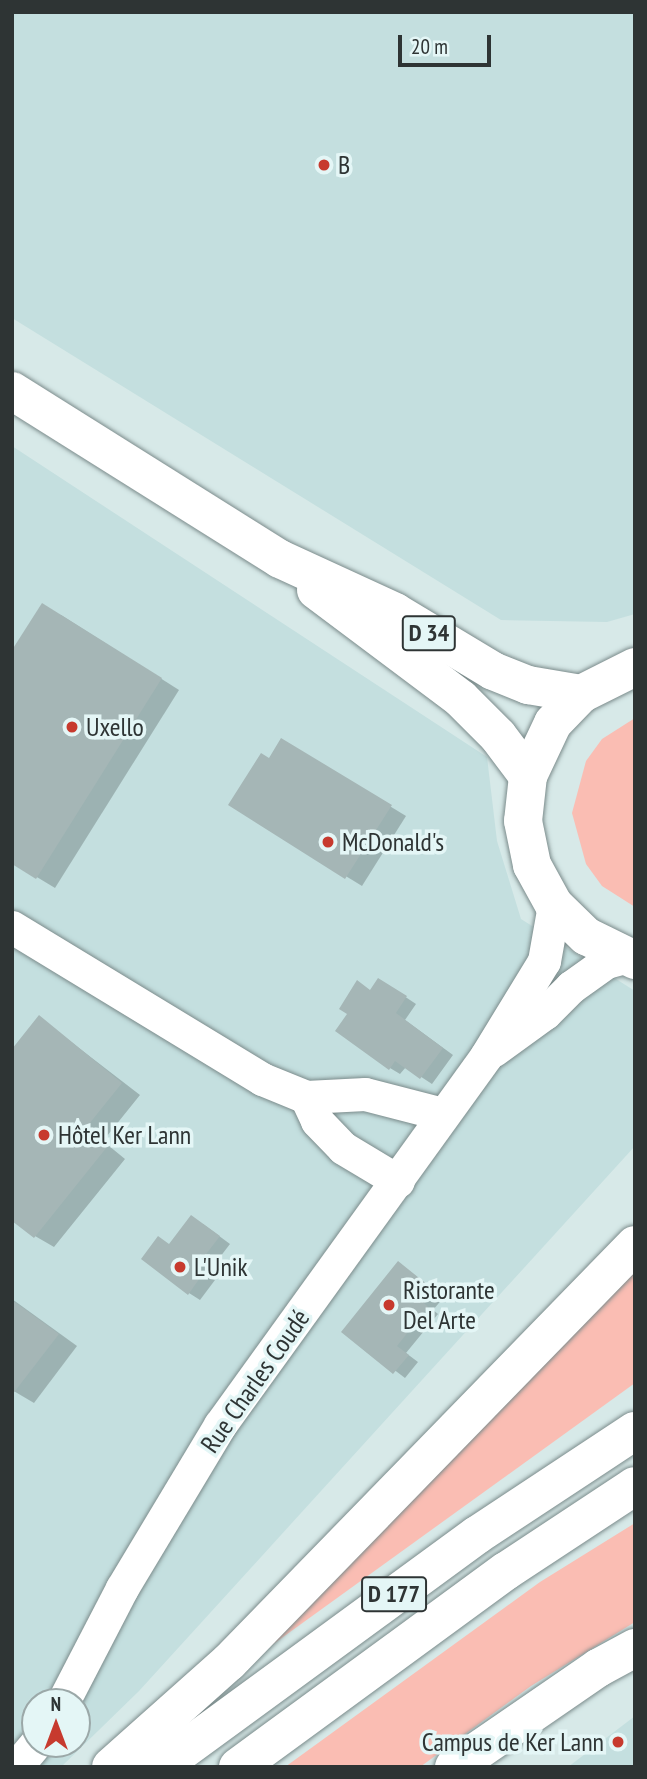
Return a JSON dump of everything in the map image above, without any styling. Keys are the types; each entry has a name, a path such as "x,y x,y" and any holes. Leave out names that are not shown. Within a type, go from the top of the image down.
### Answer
{"main road":[{"name":"D 34","path":"12,391 280,559 395,612 493,671 528,685 581,694"},
{"name":"D 34","path":"280,559 346,618 461,699 498,736 528,776"},
{"path":"630,958 586,936 554,905 537,876 523,821 528,776 553,723 581,694 635,667"},
{"path":"111,1767 229,1662 635,1245"},
{"name":"D 177","path":"160,1767 467,1542 635,1431"},
{"name":"D 177","path":"238,1767 506,1571 635,1486"},
{"path":"454,1767 598,1668 635,1648"}],"street":[{"path":"486,1056 544,961 554,905"},
{"path":"12,927 262,1079 306,1097 365,1094 443,1114"},
{"path":"486,1056 545,1013 571,987 606,962 630,958"},
{"name":"Rue Charles Coudé","path":"69,1688 122,1588 220,1425 486,1056"},
{"path":"306,1097 317,1121 343,1148 398,1181"}],"shaded area":[{"name":"B","path":"12,12 635,12 635,614 607,622 501,620 12,318"},
{"path":"12,446 487,757 497,841 521,919 635,991 635,1146 139,1691 91,1738 91,1688 21,1688 21,1758 70,1758 61,1767 12,1767"},
{"path":"635,718 635,907 602,886 586,864 572,813 586,761 602,739"},
{"path":"635,1264 635,1383 229,1676"},
{"path":"635,1523 635,1622 531,1686 420,1767 285,1767 540,1582"},
{"name":"Campus de Ker Lann","path":"635,1716 635,1767 568,1767"}],"building":[{"name":"Uxello","path":"42,603 162,678 36,879 12,864 12,650"},
{"name":"McDonald's","path":"281,738 392,805 345,879 228,805 261,753 269,758"},
{"path":"378,978 407,996 396,1013 443,1048 420,1079 395,1061 389,1070 335,1031 347,1014 339,1009 357,980 370,990"},
{"path":"39,1015 122,1083 85,1129 107,1147 34,1238 12,1221 12,1049"},
{"path":"191,1215 220,1236 197,1266 204,1272 188,1295 141,1259 158,1236 169,1244"},
{"path":"398,1261 434,1290 424,1303 428,1307 397,1346 409,1355 393,1374 341,1332"},
{"path":"12,1300 59,1334 12,1395"}],"place":[{"name":"B","path":"324,165"},
{"name":"Uxello","path":"72,727"},
{"name":"McDonald's","path":"328,842"},
{"name":"Hôtel Ker Lann","path":"44,1135"},
{"name":"L'Unik","path":"180,1267"},
{"name":"Ristorante Del Arte","path":"389,1305"},
{"name":"Campus de Ker Lann","path":"618,1742"}]}
